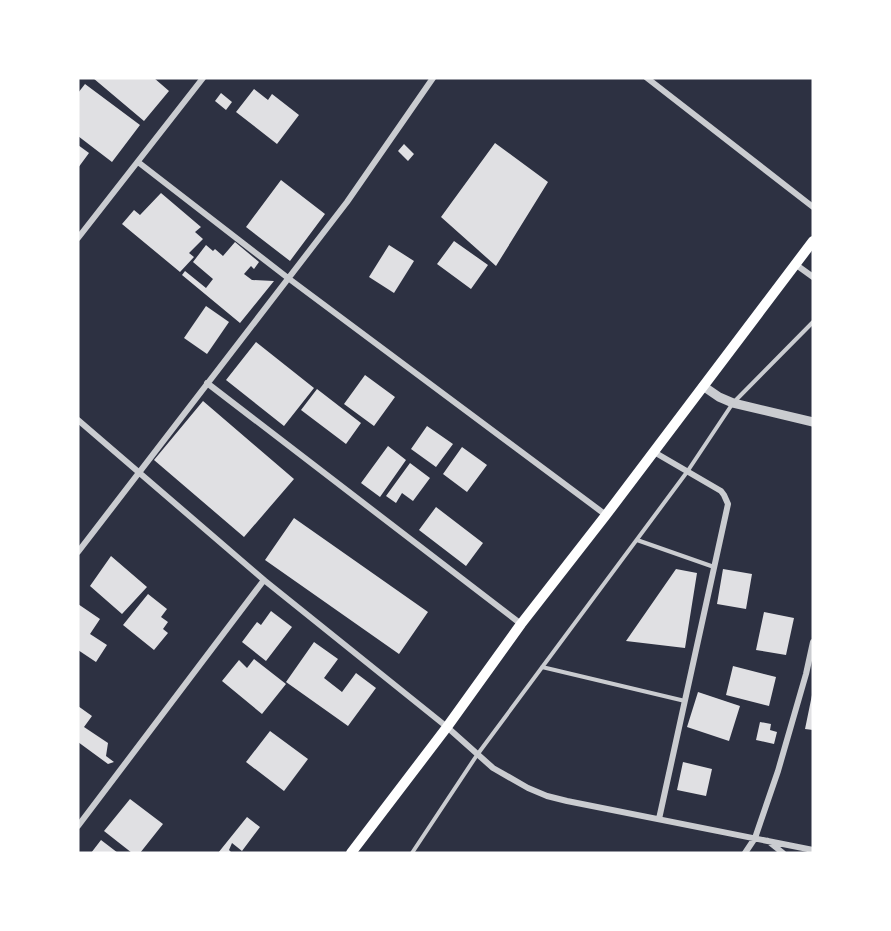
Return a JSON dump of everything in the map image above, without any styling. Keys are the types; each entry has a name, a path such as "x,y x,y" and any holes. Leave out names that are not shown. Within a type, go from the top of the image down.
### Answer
{"main road":[{"path":"351,853 447,727 521,624 813,241"}],"street":[{"path":"78,238 203,78"},
{"path":"78,552 347,202 433,78"},
{"path":"648,78 813,207"},
{"path":"138,162 288,278 606,515"},
{"path":"795,264 813,278"},
{"path":"207,383 521,624"},
{"path":"704,386 719,397 733,402 813,422"},
{"path":"78,420 264,580 447,727 493,768 510,779 548,796 813,850"},
{"path":"654,452 721,491 727,499 727,509 659,819"},
{"path":"78,826 264,580"},
{"path":"745,853 755,838 778,771 813,642"},
{"path":"767,840 783,853"}],"lane":[{"path":"412,853 477,755 687,472 733,402 813,322"},
{"path":"637,540 714,567"},
{"path":"542,667 685,700"}],"building":[{"path":"93,78 154,78 169,91 144,121"},
{"path":"85,84 140,125 112,162 78,136 78,93"},
{"path":"254,89 268,100 272,94 299,115 277,144 236,112"},
{"path":"221,93 232,102 226,110 215,101"},
{"path":"495,143 548,182 496,266 441,217"},
{"path":"404,144 414,154 408,161 398,151"},
{"path":"78,145 89,153 78,168"},
{"path":"281,180 325,214 290,261 246,227"},
{"path":"161,193 201,227 195,232 203,239 189,253 194,257 180,272 122,224 134,210 140,215"},
{"path":"454,241 488,265 471,289 437,264"},
{"path":"235,242 259,262 254,269 251,266 244,274 252,280 274,281 240,323 182,275 185,271 206,288 213,279 193,262 206,245 223,256"},
{"path":"389,245 414,261 394,293 369,277"},
{"path":"206,306 229,322 207,354 184,338"},
{"path":"256,342 314,388 284,426 226,380"},
{"path":"365,375 395,397 374,426 344,404"},
{"path":"317,389 361,423 346,444 301,410"},
{"path":"203,401 294,479 244,537 154,460"},
{"path":"427,426 453,444 436,467 411,449"},
{"path":"388,446 406,460 380,497 361,483"},
{"path":"462,447 487,465 467,492 443,474"},
{"path":"410,463 430,478 413,501 402,493 396,503 386,496"},
{"path":"436,507 483,543 466,566 419,530"},
{"path":"294,518 428,612 399,654 265,560"},
{"path":"111,556 147,587 122,614 90,586"},
{"path":"676,569 697,573 685,648 626,641"},
{"path":"723,569 752,574 746,609 717,604"},
{"path":"148,594 167,609 161,617 168,622 163,629 168,633 154,650 123,625"},
{"path":"78,604 100,619 90,634 107,645 96,662 78,650"},
{"path":"271,611 292,627 266,661 242,642 257,622 261,625"},
{"path":"764,612 794,618 786,655 756,650"},
{"path":"314,642 338,659 324,678 342,692 356,673 376,688 348,726 286,682"},
{"path":"254,659 286,684 262,714 222,681 239,660 247,668"},
{"path":"733,666 776,677 769,706 726,695"},
{"path":"698,692 740,706 729,741 687,727"},
{"path":"813,695 813,730 805,729"},
{"path":"78,706 92,716 84,727 108,743 106,756 114,762 108,764 78,742"},
{"path":"760,722 771,724 770,730 777,732 774,744 756,740"},
{"path":"270,731 308,759 284,791 246,762"},
{"path":"683,762 712,769 706,796 677,790"},
{"path":"130,799 163,824 140,853 132,853 104,831"},
{"path":"247,817 260,827 242,851 232,843 229,850 232,853 218,853"},
{"path":"101,840 118,853 91,853"}]}
